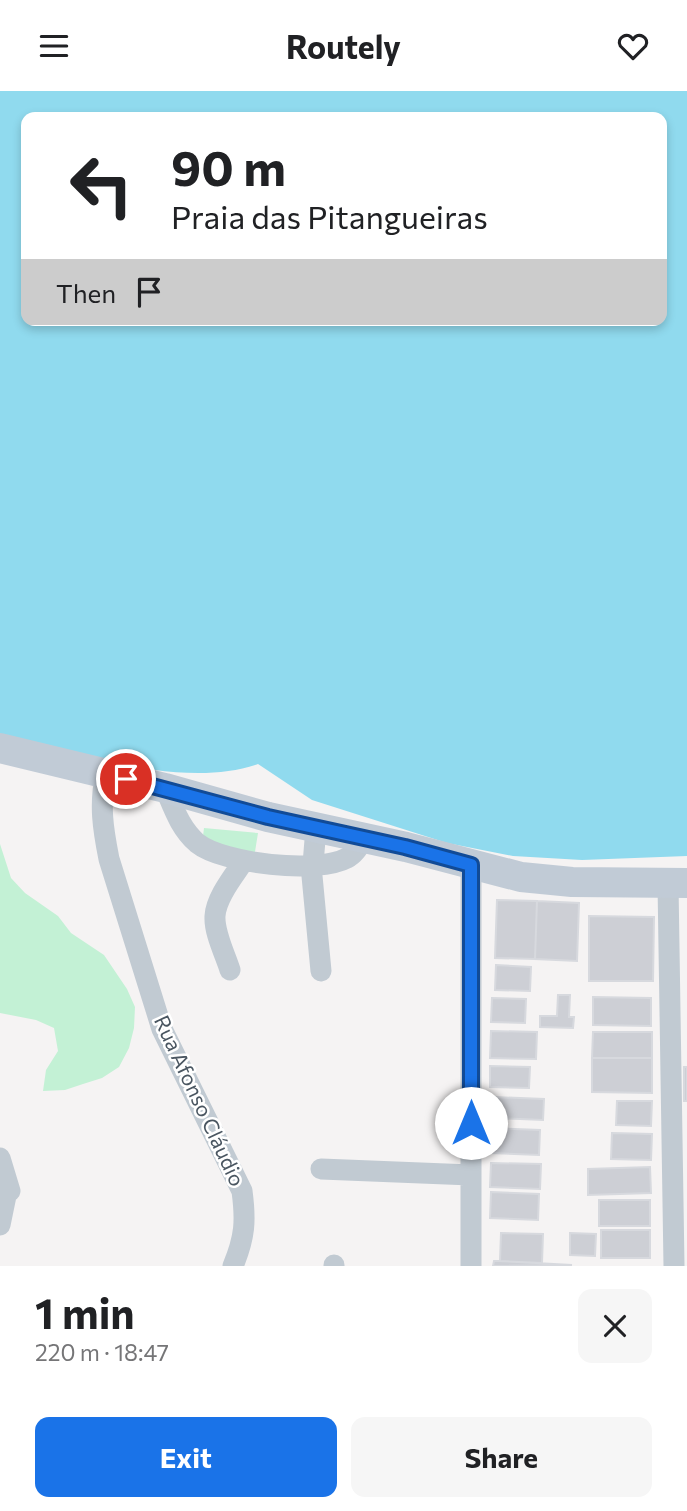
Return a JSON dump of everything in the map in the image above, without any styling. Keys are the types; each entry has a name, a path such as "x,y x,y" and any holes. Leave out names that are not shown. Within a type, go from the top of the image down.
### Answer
{"main road":[{"path":"0,748 48,762 165,788 268,817 521,877 572,882 678,883"}],"street":[{"name":"Rua Afonso Cláudio","path":"106,774 101,796 109,859 162,1029 242,1191 246,1219 243,1241 233,1266"},
{"path":"165,788 183,830 200,845 243,862 313,866 333,864 349,858 364,838"},
{"path":"316,828 313,866 321,971"},
{"path":"230,970 215,926 215,914 219,902 243,862"},
{"path":"471,865 471,1266"},
{"path":"674,1266 678,883"},
{"path":"0,1158 10,1191 7,1191 0,1225"},
{"path":"321,1169 471,1175"}],"green space":[{"path":"204,828 258,833 254,858 201,852"},
{"path":"0,844 11,878 25,893 58,916 71,933 104,955 127,989 135,1007 129,1048 119,1067 102,1078 65,1090 43,1091 46,1070 58,1051 54,1028 36,1020 0,1013"}],"water":[{"path":"0,91 687,91 687,856 582,860 513,856 447,843 312,800 258,764 229,771 197,773 164,771 95,759 0,737"}],"building":[{"path":"497,900 537,901 535,959 495,958"},
{"path":"537,901 579,903 577,961 535,959"},
{"path":"589,916 654,917 653,981 589,981"},
{"path":"496,965 531,967 530,991 495,990"},
{"path":"558,995 570,995 569,1017 574,1017 573,1028 540,1027 540,1016 557,1016"},
{"path":"593,997 651,998 651,1026 593,1025"},
{"path":"492,998 526,999 525,1023 491,1022"},
{"path":"491,1031 537,1032 536,1059 490,1058"},
{"path":"593,1032 652,1032 652,1058 592,1058"},
{"path":"592,1058 652,1058 652,1093 592,1092"},
{"path":"490,1066 530,1067 529,1088 490,1087"},
{"path":"684,1067 687,1067 687,1101 684,1101"},
{"path":"494,1097 544,1099 543,1120 494,1118"},
{"path":"617,1101 652,1101 651,1126 616,1125"},
{"path":"491,1128 540,1130 539,1155 490,1153"},
{"path":"612,1133 652,1134 651,1160 611,1159"},
{"path":"491,1163 541,1164 540,1189 490,1187"},
{"path":"650,1167 651,1193 588,1195 588,1169"},
{"path":"491,1192 539,1194 538,1220 490,1218"},
{"path":"599,1200 650,1200 650,1226 599,1226"},
{"path":"601,1230 650,1230 650,1258 601,1258"},
{"path":"501,1233 543,1234 542,1263 500,1261"},
{"path":"570,1233 596,1234 595,1256 570,1255"},
{"path":"494,1261 500,1261 572,1265 493,1266"}],"route":[{"path":"126,779 268,817 405,847 471,865 471,1123"}]}
